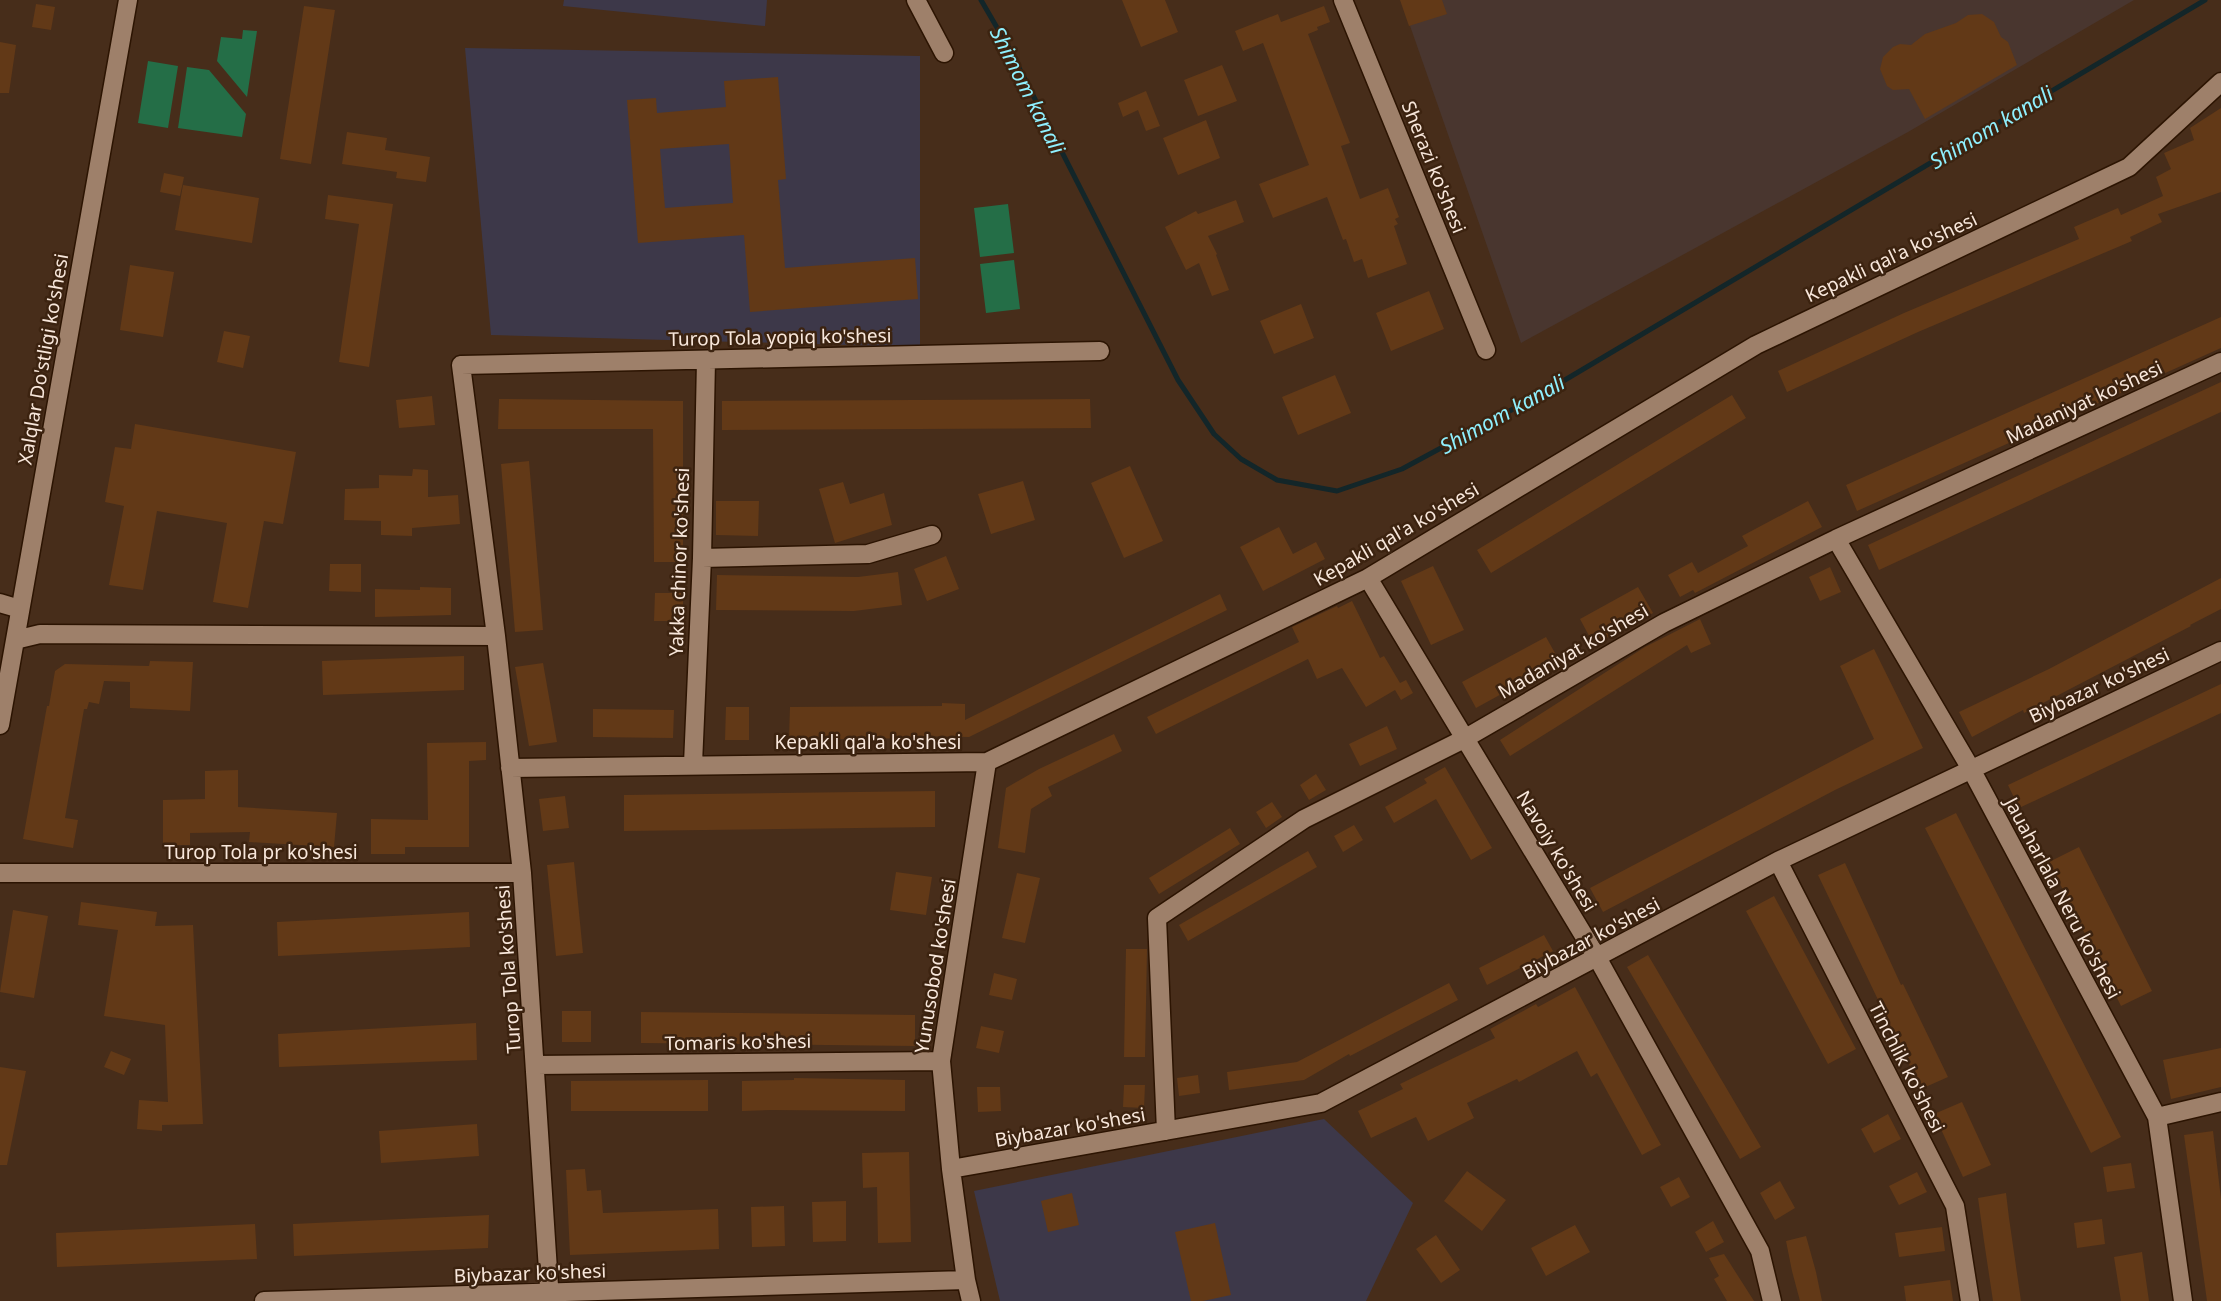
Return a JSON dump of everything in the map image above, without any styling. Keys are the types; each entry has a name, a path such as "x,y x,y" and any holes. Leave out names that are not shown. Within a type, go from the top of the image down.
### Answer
{"street":[{"name":"Xalqlar Do'stligi ko'shesi","path":"0,725 128,0"},
{"path":"916,0 944,53"},
{"name":"Sherazi ko'shesi","path":"1343,0 1486,350"},
{"name":"Kepakli qal'a ko'shesi","path":"510,768 987,762 1368,579 1756,345 2129,167 2221,82"},
{"name":"Turop Tola yopiq ko'shesi","path":"461,365 1100,351"},
{"name":"Yakka chinor ko'shesi","path":"693,764 702,558 706,360"},
{"name":"Madaniyat ko'shesi","path":"1166,1131 1157,918 1304,819 1465,739 1664,622 1836,539 2221,362"},
{"name":"Turop Tola ko'shesi","path":"461,365 496,636 522,873 550,1297"},
{"path":"702,558 868,554 932,535"},
{"name":"Jauaharlala Neru ko'shesi","path":"1836,539 1971,769 2157,1117 2183,1301"},
{"name":"Navoiy ko'shesi","path":"1368,579 1598,958 1760,1251 1772,1301"},
{"path":"0,603 20,609"},
{"path":"15,640 40,634 496,636"},
{"name":"Biybazar ko'shesi","path":"951,1169 1321,1103 1778,861 2221,651"},
{"name":"Yunusobod ko'shesi","path":"971,1301 951,1169 941,1061 987,762"},
{"name":"Tinchlik ko'shesi","path":"1778,861 1955,1206 1970,1301"},
{"name":"Turop Tola pr ko'shesi","path":"0,873 522,873"},
{"name":"Tomaris ko'shesi","path":"536,1065 941,1061"},
{"path":"2157,1117 2221,1102"},
{"name":"Biybazar ko'shesi","path":"264,1301 550,1297 966,1280"}],"shaded area":[{"path":"564,0 767,0 765,26 563,6"},
{"path":"1401,0 2134,0 1908,132 1521,343"},
{"path":"465,48 920,56 920,347 491,335"},
{"path":"1324,1119 1413,1203 1366,1301 1000,1301 974,1191"}],"green space":[{"path":"243,30 257,31 247,97 217,61 221,37 242,39"},
{"path":"148,61 178,66 168,128 138,123"},
{"path":"187,67 209,70 246,114 242,137 178,128"},
{"path":"1008,204 1014,253 980,257 974,208"},
{"path":"1014,260 1020,309 986,313 980,264"}],"building":[{"path":"1122,0 1165,0 1178,32 1141,47"},
{"path":"1400,0 1442,0 1447,14 1409,26"},
{"path":"36,4 55,7 51,30 32,27"},
{"path":"304,6 335,10 311,164 280,159"},
{"path":"1324,6 1330,22 1308,34 1350,143 1341,146 1360,199 1388,188 1399,217 1395,219 1398,224 1394,226 1407,264 1368,278 1362,259 1354,262 1327,197 1273,218 1259,184 1309,165 1263,43 1243,51 1235,31 1278,14 1281,22"},
{"path":"1982,14 1994,22 2001,37 2008,42 2017,65 1925,119 1909,89 1893,90 1887,86 1880,69 1883,57 1893,47 1900,44 1911,45 1925,34 1956,23 1968,15"},
{"path":"0,42 16,45 9,93 0,93"},
{"path":"1222,65 1237,101 1198,116 1184,80"},
{"path":"778,77 786,179 778,180 785,268 915,258 918,299 750,312 744,235 638,243 627,100 656,98 657,113 726,107 724,81","holes":["729,144 733,203 665,208 660,149"]},
{"path":"1146,91 1160,126 1146,131 1138,110 1123,117 1118,103"},
{"path":"2221,108 2221,192 2158,214 2162,222 2130,237 2132,241 1918,332 1787,392 1778,371 1904,313 2079,239 2074,227 2118,208 2121,215 2163,196 2156,177 2171,169 2164,153 2194,140 2190,128"},
{"path":"1206,120 1220,158 1178,175 1163,138"},
{"path":"347,132 387,138 385,150 430,157 426,182 396,178 397,172 342,164"},
{"path":"164,173 184,177 180,196 160,192"},
{"path":"183,185 259,198 252,243 175,230"},
{"path":"328,195 393,204 369,367 339,362 359,224 325,219"},
{"path":"1236,200 1244,222 1208,236 1229,290 1212,296 1199,263 1186,270 1165,227 1196,211 1198,214"},
{"path":"130,265 174,272 163,337 120,330"},
{"path":"1429,291 1444,329 1391,351 1376,313"},
{"path":"1301,304 1314,338 1274,354 1260,321"},
{"path":"2221,317 2221,348 1857,511 1846,485"},
{"path":"224,331 250,336 243,368 217,362"},
{"path":"1335,375 1351,413 1298,435 1282,397"},
{"path":"2221,382 2221,412 1879,570 1868,545"},
{"path":"1732,395 1746,418 1491,573 1477,550"},
{"path":"432,396 435,425 399,428 396,400"},
{"path":"499,399 683,401 683,562 654,562 653,429 498,429"},
{"path":"1090,399 1091,428 722,430 722,401"},
{"path":"135,424 296,452 283,524 264,521 248,608 213,602 227,523 157,511 143,590 109,585 124,506 105,502 115,447 131,449"},
{"path":"529,461 543,630 515,632 501,464"},
{"path":"1130,466 1163,541 1124,558 1091,483"},
{"path":"413,469 428,470 428,497 458,495 460,524 412,528 412,536 381,535 381,521 344,520 345,489 379,488 379,475 412,476"},
{"path":"1023,481 1035,520 991,534 978,494"},
{"path":"843,482 850,504 884,493 892,525 835,543 819,489"},
{"path":"716,501 759,501 758,536 716,535"},
{"path":"1808,501 1822,527 1695,593 1693,590 1680,597 1668,575 1692,562 1698,573 1748,546 1742,536"},
{"path":"1279,527 1293,554 1316,542 1325,559 1263,591 1240,547"},
{"path":"946,556 959,589 927,601 914,569"},
{"path":"330,564 361,564 361,592 329,591"},
{"path":"1433,566 1464,630 1431,645 1401,581"},
{"path":"1830,567 1841,592 1820,601 1809,577"},
{"path":"898,572 902,605 854,611 716,610 717,575 858,577"},
{"path":"2221,578 2221,609 2024,713 2023,710 1972,737 1959,712 2049,669"},
{"path":"420,587 451,588 451,615 375,617 375,589 420,590"},
{"path":"1638,587 1653,613 1594,645 1580,619"},
{"path":"655,593 683,593 683,621 654,621"},
{"path":"1220,594 1227,610 969,737 789,740 790,707 965,704 965,720"},
{"path":"1352,601 1380,658 1384,656 1400,683 1406,680 1413,693 1401,700 1395,690 1366,707 1342,668 1317,679 1308,659 1156,734 1147,717 1299,642 1292,627"},
{"path":"1700,619 1711,644 1691,653 1687,645 1510,756 1500,740 1645,647"},
{"path":"1546,637 1560,662 1476,708 1462,682"},
{"path":"1874,649 1923,748 1835,790 1603,912 1590,888 1874,739 1840,666"},
{"path":"464,656 464,690 323,695 322,661"},
{"path":"150,661 193,662 190,711 130,708 130,682 104,681 99,704 89,702 87,709 84,709 65,818 78,820 73,848 23,839 55,671 65,664 149,666"},
{"path":"543,663 557,742 529,746 515,667"},
{"path":"2221,684 2221,713 2019,808 2008,785"},
{"path":"726,707 749,707 749,740 725,740"},
{"path":"593,709 674,710 673,738 593,737"},
{"path":"1387,726 1397,749 1360,766 1349,744"},
{"path":"1114,734 1122,751 1048,787 1052,796 1031,809 1025,853 998,848 1006,788 1039,769"},
{"path":"486,742 486,760 469,761 469,847 405,847 405,854 371,854 371,819 428,820 427,743"},
{"path":"1445,767 1492,848 1471,860 1436,799 1394,823 1385,807 1427,783 1424,779"},
{"path":"238,770 238,807 337,813 334,847 249,842 250,832 190,833 190,845 163,845 163,800 205,799 205,771"},
{"path":"1316,774 1326,790 1309,800 1300,785"},
{"path":"935,791 935,827 624,831 624,795"},
{"path":"565,796 569,828 543,831 539,799"},
{"path":"1272,802 1282,817 1266,828 1256,812"},
{"path":"1956,813 2121,1137 2091,1153 1925,828"},
{"path":"1354,825 1363,840 1343,852 1334,836"},
{"path":"1230,828 1240,844 1159,894 1149,878"},
{"path":"2079,847 2152,991 2121,1006 2049,862"},
{"path":"1308,851 1317,867 1188,941 1179,925"},
{"path":"574,862 583,953 556,956 547,865"},
{"path":"1845,863 1901,985 1903,984 1948,1077 1921,1089 1818,875"},
{"path":"896,872 932,877 926,915 890,910"},
{"path":"1017,873 1040,878 1025,943 1002,938"},
{"path":"1774,896 1856,1049 1828,1064 1746,911"},
{"path":"81,902 157,912 155,926 193,925 203,1124 162,1125 162,1131 137,1129 139,1100 168,1102 165,1025 104,1016 118,930 78,925"},
{"path":"13,910 48,916 34,998 0,992"},
{"path":"469,912 470,947 278,956 277,922"},
{"path":"1544,935 1553,951 1487,985 1479,968"},
{"path":"1126,949 1147,949 1145,1057 1124,1057"},
{"path":"1648,955 1761,1147 1740,1159 1627,967"},
{"path":"994,973 1017,979 1012,1000 989,995"},
{"path":"1449,983 1458,1000 1350,1056 1349,1054 1304,1080 1229,1090 1227,1072 1297,1062"},
{"path":"1575,987 1661,1145 1642,1155 1597,1073 1591,1077 1577,1051 1519,1082 1517,1079 1467,1103 1474,1118 1428,1141 1416,1117 1371,1138 1358,1111 1403,1089 1400,1084 1495,1038 1490,1029"},
{"path":"562,1011 591,1011 591,1042 562,1042"},
{"path":"641,1012 915,1015 915,1046 641,1043"},
{"path":"476,1023 477,1060 279,1067 278,1034"},
{"path":"981,1026 1004,1031 999,1053 976,1048"},
{"path":"2221,1048 2221,1087 2171,1099 2163,1060"},
{"path":"111,1051 131,1059 124,1075 104,1067"},
{"path":"0,1067 26,1071 7,1165 0,1165"},
{"path":"1198,1075 1200,1093 1179,1096 1177,1078"},
{"path":"794,1078 905,1080 905,1111 742,1111 742,1081"},
{"path":"708,1080 708,1111 571,1111 571,1081"},
{"path":"1124,1085 1145,1085 1144,1108 1123,1107"},
{"path":"977,1087 1000,1087 1001,1111 978,1112"},
{"path":"1962,1102 1991,1165 1963,1177 1934,1114"},
{"path":"1888,1114 1901,1139 1874,1153 1861,1129"},
{"path":"477,1124 479,1156 381,1163 379,1131"},
{"path":"2213,1131 2221,1199 2221,1301 2207,1301 2184,1135"},
{"path":"909,1152 911,1242 878,1243 877,1187 863,1188 862,1153"},
{"path":"2131,1163 2135,1188 2107,1192 2103,1167"},
{"path":"585,1169 587,1191 601,1190 603,1213 718,1209 719,1249 570,1255 566,1170"},
{"path":"1467,1171 1506,1200 1482,1231 1444,1201"},
{"path":"1917,1172 1927,1192 1899,1205 1889,1186"},
{"path":"1679,1177 1690,1197 1671,1207 1660,1187"},
{"path":"1780,1181 1795,1208 1775,1220 1760,1193"},
{"path":"1072,1193 1079,1225 1048,1232 1041,1201"},
{"path":"2006,1193 2021,1301 1993,1301 1978,1198"},
{"path":"846,1201 846,1241 813,1242 812,1202"},
{"path":"784,1206 785,1246 752,1247 751,1207"},
{"path":"489,1215 488,1248 294,1256 293,1224"},
{"path":"2102,1219 2105,1244 2077,1248 2074,1223"},
{"path":"1713,1221 1724,1242 1706,1252 1695,1232"},
{"path":"1215,1223 1231,1295 1191,1301 1175,1232"},
{"path":"255,1224 257,1259 57,1267 56,1233"},
{"path":"1575,1225 1590,1252 1546,1276 1531,1248"},
{"path":"1942,1227 1945,1251 1899,1257 1895,1233"},
{"path":"1436,1235 1460,1270 1441,1283 1416,1249"},
{"path":"1806,1236 1822,1301 1800,1301 1792,1271 1786,1241"},
{"path":"2142,1252 2149,1301 2121,1301 2114,1257"},
{"path":"1724,1254 1754,1301 1727,1301 1714,1279 1719,1276 1709,1258"},
{"path":"1950,1280 1953,1301 1906,1301 1904,1286"}],"waterway":[{"name":"Shimom kanali","path":"981,0 1010,50 1178,380 1214,434 1241,459 1277,480 1337,491 1402,469 1543,393 2205,0"}]}
